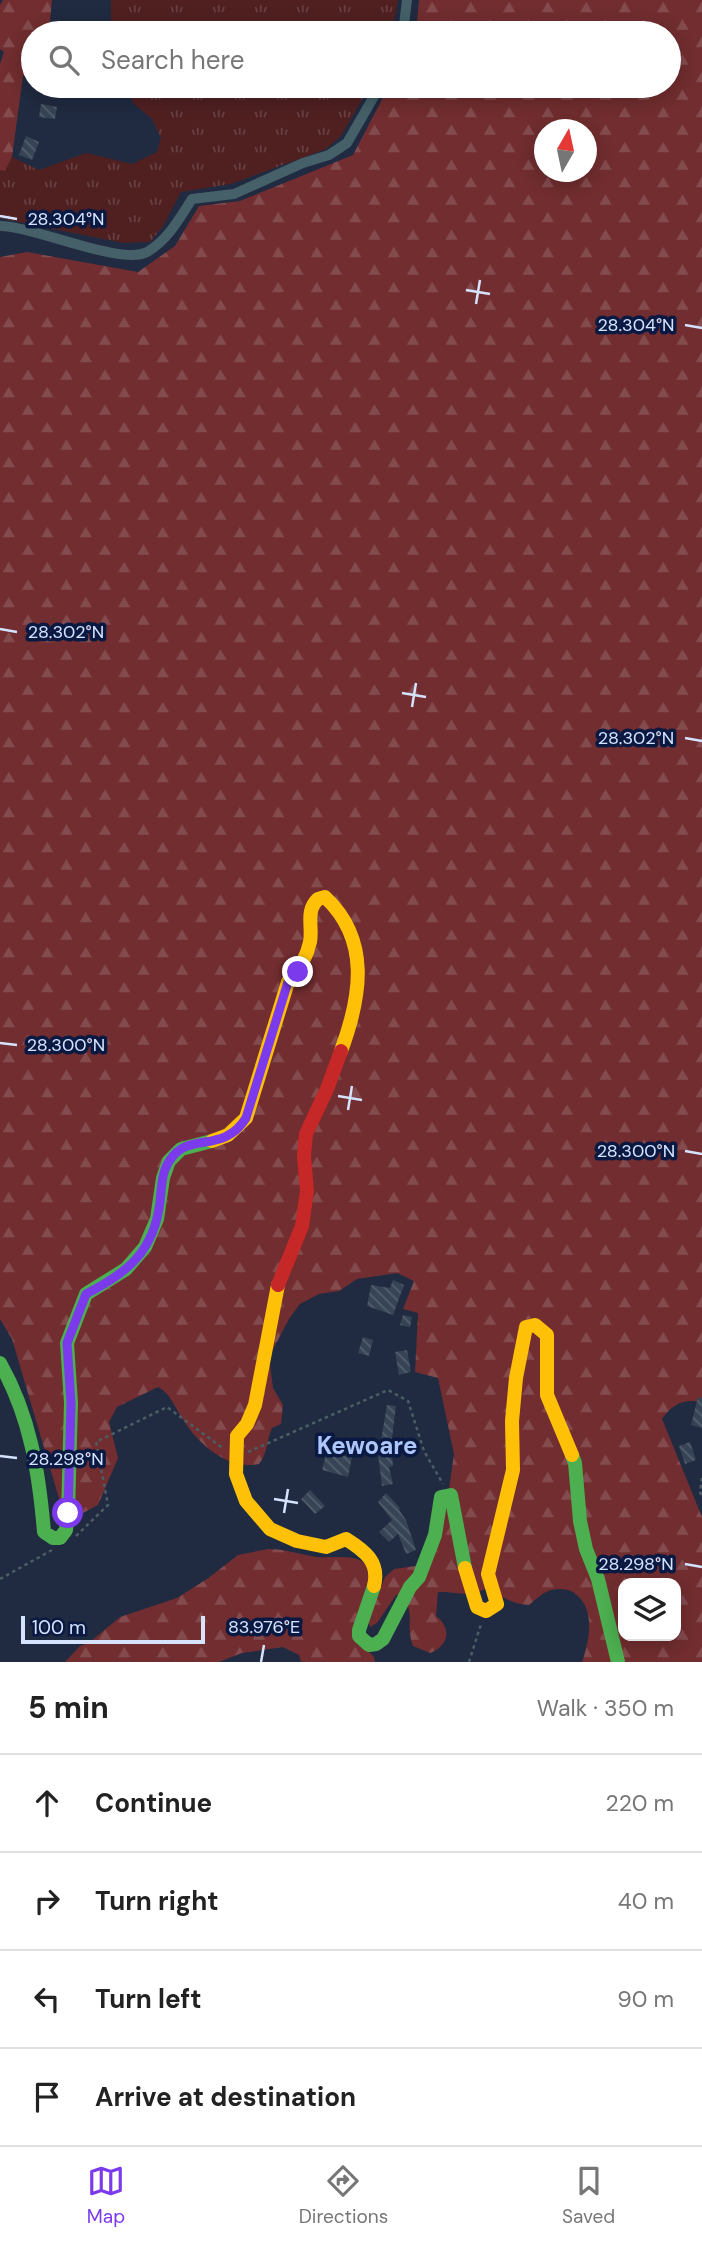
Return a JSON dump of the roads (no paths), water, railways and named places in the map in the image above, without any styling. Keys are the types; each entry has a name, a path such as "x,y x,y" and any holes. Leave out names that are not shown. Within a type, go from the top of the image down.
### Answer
{"street":[{"path":"404,21 407,0"},
{"path":"0,226 108,251 134,255 145,253 167,236 192,199 233,194 303,163 330,155 347,143 373,98"},
{"path":"0,1363 14,1384 33,1444 44,1532 53,1538 60,1538 66,1531 69,1499 71,1403 67,1343 86,1294 117,1278 140,1254 152,1235 158,1216 166,1164 176,1152 190,1145 226,1139 239,1129 246,1118 288,982 298,972 306,956 311,939 310,917 313,903 325,897 339,910 351,933 359,968 357,993 344,1043 306,1134 304,1156 307,1191 302,1226 279,1281 255,1405 247,1424 237,1436 236,1474 246,1502 270,1529 297,1541 326,1547 346,1539 369,1555 377,1573 376,1585 359,1636 363,1642 376,1644 383,1639 410,1587 419,1577 435,1535 441,1497 451,1495 463,1561 477,1607 486,1611 497,1604 488,1574 513,1470 512,1421 516,1378 526,1327 535,1325 547,1335 547,1395 575,1463 580,1521 586,1549 598,1578 618,1662"}],"district":[{"name":"Kewoare","path":"367,1445"}]}
